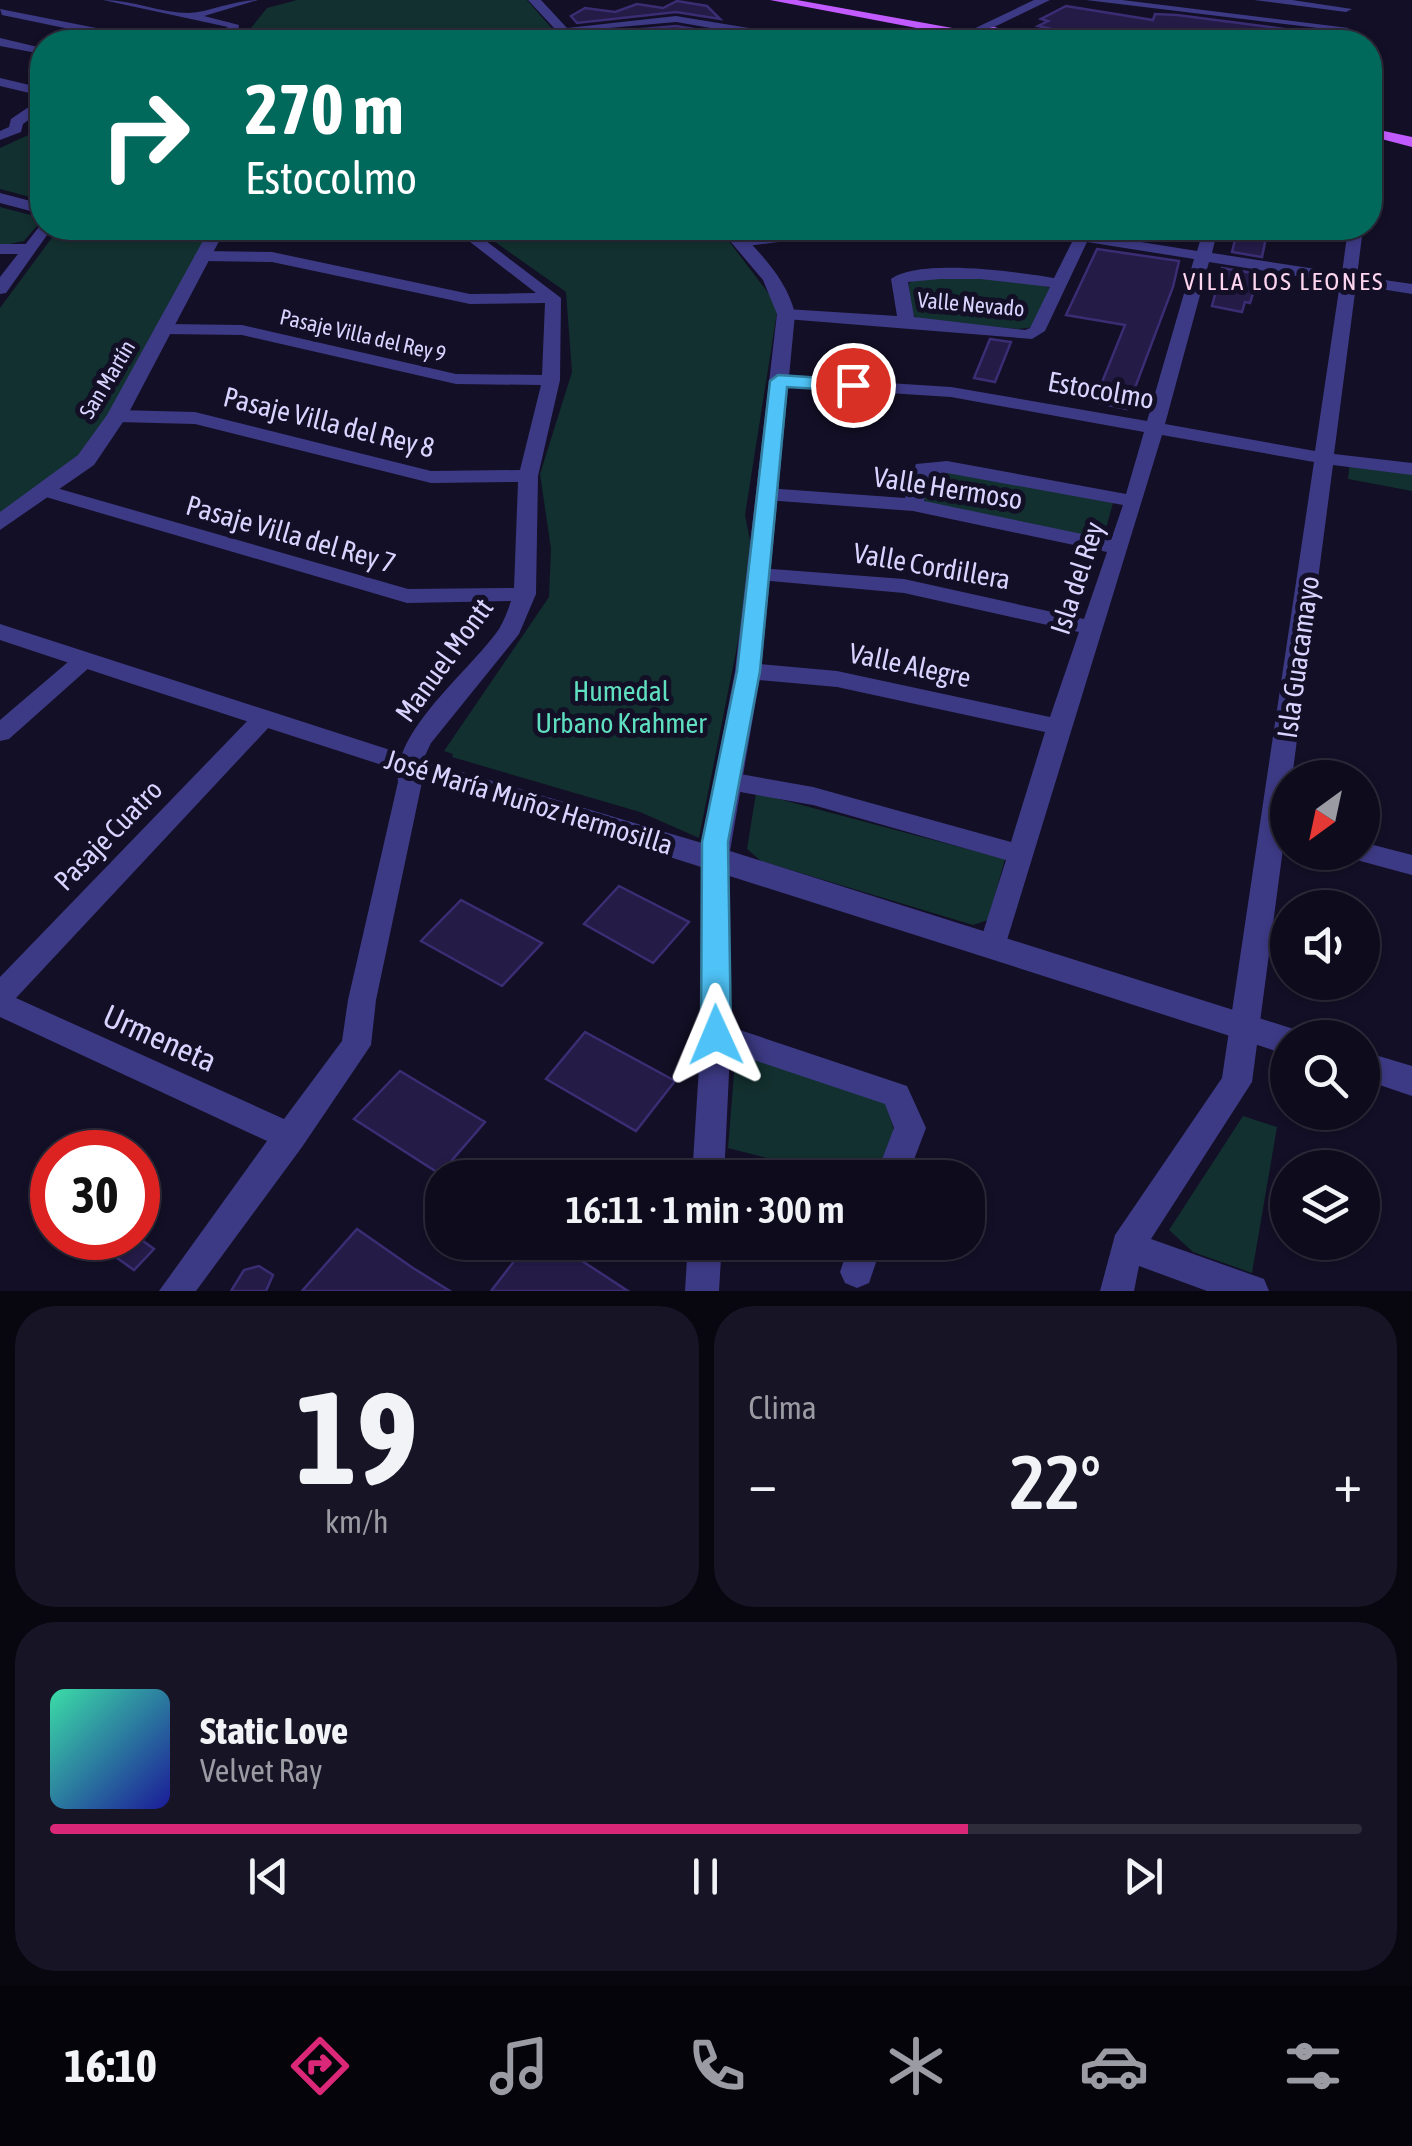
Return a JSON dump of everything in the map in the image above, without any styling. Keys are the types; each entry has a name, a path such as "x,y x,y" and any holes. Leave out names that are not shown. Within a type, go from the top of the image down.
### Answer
{"main road":[{"path":"776,0 969,30"},
{"path":"817,0 970,30"},
{"path":"1382,125 1412,132"},
{"path":"1382,135 1412,142"}],"street":[{"path":"1,12 32,0"},
{"path":"108,0 234,25 232,30"},
{"path":"190,16 252,0"},
{"path":"534,0 564,29 676,20 730,30"},
{"path":"977,30 1044,0"},
{"path":"1092,0 1342,28 1347,5 1260,0"},
{"path":"1,12 89,30"},
{"path":"0,42 30,49"},
{"path":"0,82 30,89"},
{"path":"17,127 16,122 30,115"},
{"path":"0,123 17,127"},
{"path":"0,136 17,127"},
{"path":"0,198 30,206"},
{"path":"0,289 34,240"},
{"name":"San Martín","path":"0,523 86,460 117,416 211,240"},
{"path":"476,240 553,298"},
{"path":"709,1160 716,1035 714,857 748,671 786,314 776,290 741,242 756,240"},
{"name":"Valle Nevado","path":"786,314 906,321 1026,335 1037,331 1080,240"},
{"path":"1123,240 1412,289"},
{"name":"Isla del Rey","path":"993,945 1059,727 1134,501 1207,240"},
{"name":"Isla Guacamayo","path":"1289,760 1354,240"},
{"path":"0,249 28,248"},
{"path":"202,256 272,257 470,299 553,298"},
{"path":"906,321 900,279 930,273 992,273 1060,284"},
{"name":"Manuel Montt","path":"176,1291 356,1045 410,782 408,766 420,740 510,629 524,594 528,476 551,380 553,298"},
{"name":"Pasaje Villa del Rey 9","path":"165,329 242,330 456,380 551,380"},
{"name":"Estocolmo","path":"778,381 951,392 1412,469"},
{"name":"Pasaje Villa del Rey 8","path":"117,416 196,418 431,478 528,476"},
{"path":"913,504 923,468 947,466 1134,501"},
{"name":"Pasaje Villa del Rey 7","path":"46,491 406,596 524,594"},
{"name":"Valle Hermoso","path":"766,494 913,504 1119,548"},
{"name":"Valle Cordillera","path":"760,574 904,586 1092,628"},
{"name":"José María Muñoz Hermosilla","path":"0,632 408,766 714,857 1270,1035"},
{"path":"0,734 84,662"},
{"name":"Valle Alegre","path":"748,671 837,679 1059,727"},
{"name":"Pasaje Cuatro","path":"0,1000 263,719"},
{"path":"729,781 813,796 1020,854"},
{"path":"1380,857 1412,865"},
{"name":"Isla Guacamayo","path":"1117,1291 1127,1246 1237,1082 1274,870"},
{"name":"Urmeneta","path":"0,1000 291,1136"},
{"path":"716,1035 896,1094 910,1128 898,1160"},
{"path":"1380,1071 1412,1081"},
{"path":"1127,1246 1252,1291"},
{"path":"702,1291 704,1260"}],"green space":[{"path":"297,0 527,0 553,30 246,30 267,8"},
{"path":"30,134 30,197 0,189 0,148"},
{"path":"0,207 30,215 30,234 24,241 0,246"},
{"path":"50,240 205,240 113,409 82,452 0,516 0,308"},
{"name":"Humedal Urbano Krahmer","path":"492,240 728,240 778,306 745,515 754,561 699,838 640,812 452,757 444,751 549,597 551,549 540,474 572,372 566,292"},
{"path":"987,275 1052,288 1034,327 1018,329 920,319 910,314 909,283 916,279"},
{"path":"1350,460 1412,471 1412,491 1348,479"},
{"path":"951,470 1113,503 1103,539 927,503 920,495 928,474"},
{"path":"756,793 1005,859 988,920 973,925 761,861 747,849"},
{"path":"750,1054 885,1100 895,1134 887,1160 775,1160 728,1148 735,1061"},
{"path":"1243,1116 1276,1130 1270,1150 1252,1273 1193,1252 1169,1230"}],"building":[{"path":"677,1 707,6 720,19 676,12 577,23 571,16 585,8 615,12 637,4 663,8"},
{"path":"1066,6 1153,20 1155,14 1177,15 1285,29 1056,30 1038,26 1048,21 1041,19"},
{"path":"676,26 700,30 631,30"},
{"path":"1235,240 1266,240 1262,257 1232,252"},
{"path":"1097,249 1179,261 1127,409 1094,402 1125,325 1066,315"},
{"path":"1222,268 1259,274 1250,303 1245,302 1242,312 1212,306"},
{"path":"990,339 1011,342 995,382 974,378"},
{"path":"619,886 689,922 653,963 584,924"},
{"path":"461,900 542,943 502,986 421,941"},
{"path":"585,1032 675,1081 636,1131 546,1079"},
{"path":"400,1071 485,1122 452,1160 425,1160 425,1164 354,1119"},
{"path":"357,1229 413,1268 450,1291 302,1291"},
{"path":"120,1260 144,1260 134,1270"},
{"path":"515,1260 581,1260 628,1291 491,1291"},
{"path":"259,1266 273,1275 266,1291 231,1291 244,1270"}],"district":[{"name":"VILLA LOS LEONES","path":"1284,281"}],"route":[{"path":"716,1035 715,842 748,671 778,381 853,385"}]}
